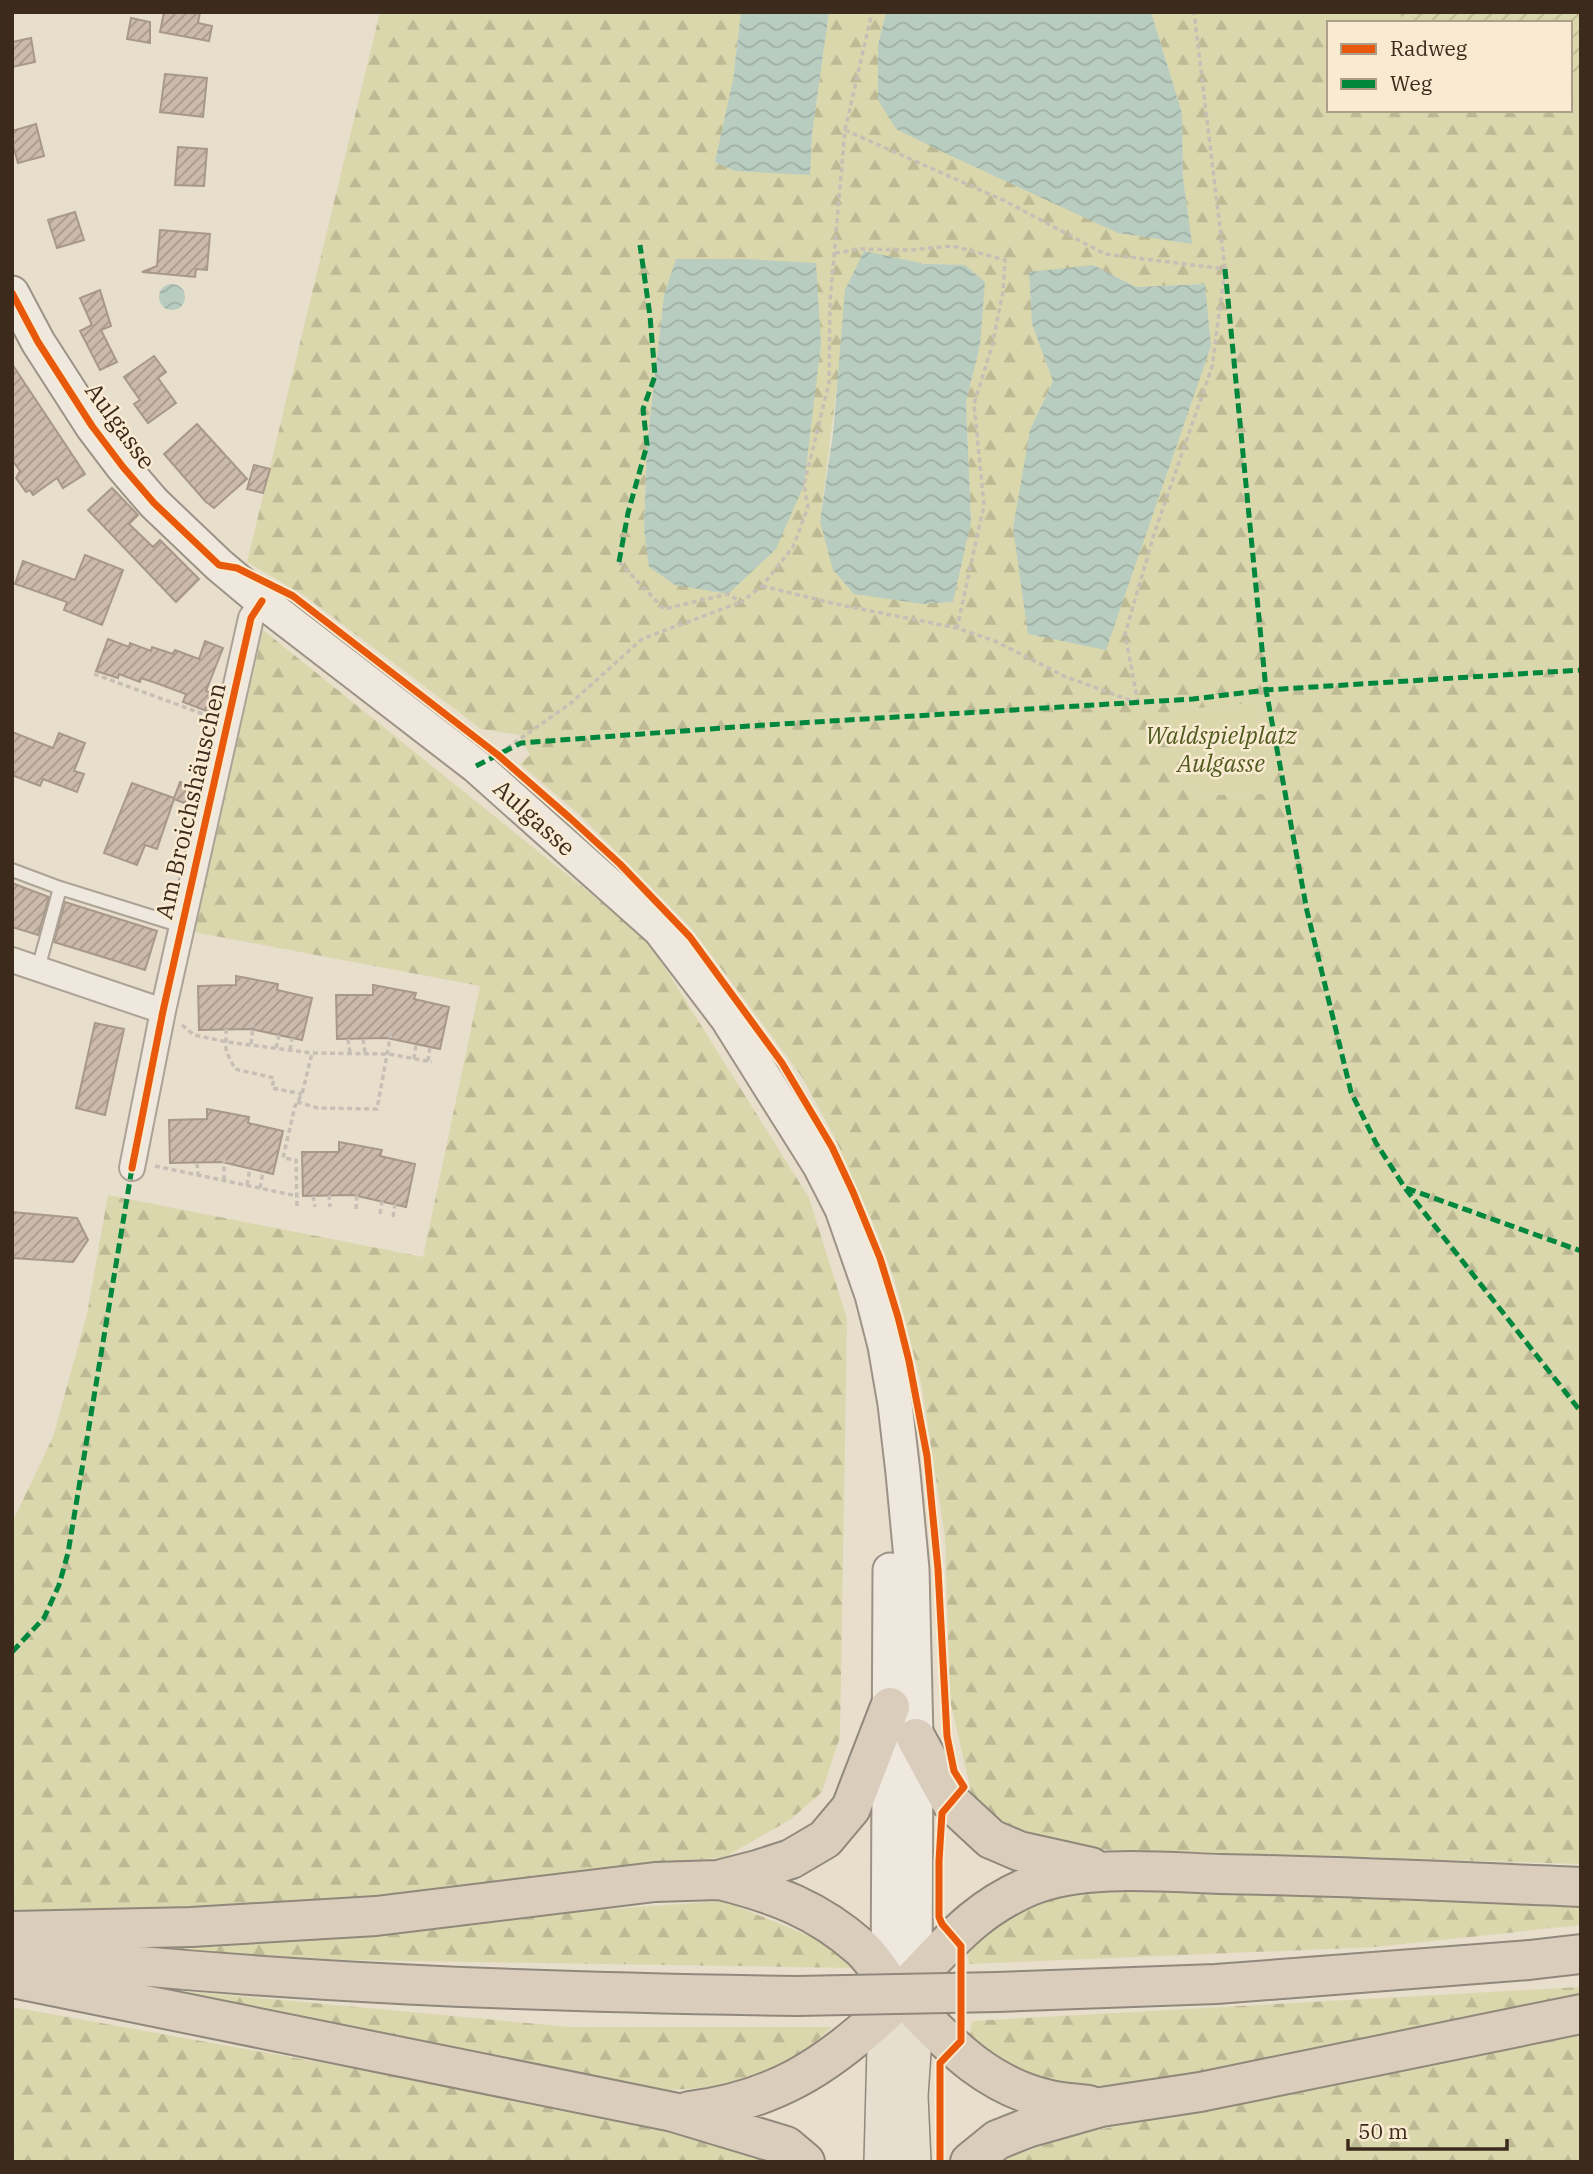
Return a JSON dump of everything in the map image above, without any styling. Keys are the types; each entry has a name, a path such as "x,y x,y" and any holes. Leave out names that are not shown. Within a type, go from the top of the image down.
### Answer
{"highway":[{"path":"12,1931 191,1927 376,1916 643,1883 718,1880 790,1859 825,1839 851,1808 890,1707"},
{"path":"916,1738 951,1802 991,1839 1019,1851 1114,1871"},
{"path":"673,2112 723,2106 757,2097 799,2079 858,2037 968,1922 994,1903 1032,1885 1070,1876 1114,1871 1581,1886"},
{"path":"718,1880 770,1893 817,1914 863,1949 901,1995 953,2049 978,2069 1013,2087 1046,2099 1101,2107"},
{"path":"12,1953 220,1974 340,1982 625,1993 796,1996 1216,1984 1581,1954"},
{"path":"12,1978 673,2112 786,2146 805,2162"},
{"path":"970,2162 997,2140 1027,2128 1101,2107 1200,2092 1581,2014"}],"main road":[{"name":"Aulgasse","path":"12,293 38,342 92,426 154,503 219,565 262,601 476,766 660,930 727,1018 798,1132"},
{"path":"798,1132 856,1300 871,1390 890,1568 890,1707 901,1995 912,2162"},
{"path":"798,1132 820,1166 842,1209 872,1295 885,1346 895,1404 912,1569 916,1738 901,1995 883,2162"}],"street":[{"name":"Am Broichshäuschen","path":"133,1161 163,1011 251,618 262,601"},
{"path":"12,960 163,1011"}],"lane":[{"path":"12,870 182,926"},
{"path":"38,969 60,888"}],"path":[{"path":"498,755 571,703 642,639 741,602 762,586 793,547 808,507 804,485 829,383 830,302 845,130 872,12"},
{"path":"762,586 957,628 995,641 1066,677 1138,703 1125,634 1155,531 1212,367 1225,269 1194,12"},
{"path":"845,130 1005,201 1105,254 1225,269"},
{"path":"835,253 862,248 910,250 953,246 1005,260 1003,292 992,346 974,404 984,505 957,628"},
{"path":"619,562 664,609 728,594 741,602"},
{"path":"94,674 228,723"},
{"path":"163,1011 194,1035 227,1042 312,1053 389,1054 430,1062 430,1047"},
{"path":"251,1044 253,1024"},
{"path":"226,1029 226,1051 234,1069 274,1078 272,1088 302,1094"},
{"path":"210,1030 211,1038"},
{"path":"297,1102 318,1108 377,1109 391,1033"},
{"path":"276,1048 279,1035"},
{"path":"290,1050 292,1038"},
{"path":"348,1039 350,1053"},
{"path":"363,1039 365,1053"},
{"path":"414,1059 416,1044"},
{"path":"297,1206 296,1160 283,1157 312,1053"},
{"path":"224,1157 224,1181"},
{"path":"133,1161 297,1196"},
{"path":"181,1163 183,1172"},
{"path":"197,1163 199,1175"},
{"path":"247,1185 250,1168"},
{"path":"260,1188 263,1171"},
{"path":"356,1209 357,1190"},
{"path":"329,1195 330,1208"},
{"path":"313,1196 315,1207"},
{"path":"380,1214 382,1201"},
{"path":"393,1217 395,1204"}],"green space":[{"path":"380,12 741,12 733,80 810,175 812,134 829,12 886,12 878,45 1191,243 1183,178 1182,113 1151,12 1389,12 1413,21 1327,21 1327,112 1572,112 1572,75 1581,77 1581,1864 1109,1850 1046,1842 1011,1832 973,1800 950,1700 945,1536 921,1383 894,1278 873,1223 835,1138 802,1077 692,929 580,815 520,764 530,755 519,735 481,729 305,596 247,562","holes":["864,252 925,264 965,265 980,345 966,402 971,522 820,521 839,369","815,263 821,344 644,529 647,445 664,295","1093,265 1136,287 1205,284 1030,430 1053,381 1032,324","1260,702 1276,794 1201,795 1183,782 1170,711"]},
{"path":"1389,12 1581,12 1581,77 1572,75 1572,21 1413,21"},
{"path":"263,630 647,939 809,1198 847,1319 840,1737 822,1792 791,1819 725,1857 188,1916 12,1911 12,1523 53,1437 87,1314 108,1195 423,1257 480,986 194,932"},
{"name":"Waldspielplatz Aulgasse","path":"1260,702 1276,794 1201,795 1183,782 1170,711"},
{"path":"1109,1884 1581,1899 1581,1925 1376,1947 969,1964 966,1940 1008,1912"},
{"path":"724,1901 824,1942 852,1968 346,1960 88,1945"},
{"path":"120,1985 571,2027 832,2027 793,2062 731,2086 653,2091"},
{"path":"1581,1987 1581,1997 1117,2091 1023,2074 967,2048 972,2021"},
{"path":"12,2007 657,2123 765,2162 12,2162"},
{"path":"1581,2032 1581,2162 995,2162 1073,2135"}],"water":[{"path":"741,12 829,12 812,134 810,175 735,171 715,162 733,80"},
{"path":"886,12 1151,12 1182,113 1183,178 1192,244 1118,233 896,129 878,100 878,45"},
{"path":"864,251 925,264 965,265 985,282 980,345 966,402 971,522 953,602 923,604 854,594 833,570 820,521 833,434 845,290"},
{"path":"676,259 816,263 821,344 804,485 776,549 728,594 675,585 649,567 644,529 647,445 664,295"},
{"path":"1093,265 1136,287 1205,284 1211,346 1106,650 1028,634 1013,528 1030,430 1053,381 1032,324 1029,272"},
{"path":"172,284 181,288 185,297 181,306 172,310 163,306 159,297 163,288"}],"building":[{"path":"164,12 200,12 198,23 212,26 209,41 160,32"},
{"path":"131,18 150,22 150,43 127,39"},
{"path":"31,38 35,62 12,67 12,42"},
{"path":"165,74 207,78 203,117 160,112"},
{"path":"36,124 44,156 18,163 12,131"},
{"path":"178,147 207,149 204,186 175,185"},
{"path":"75,212 84,240 57,248 48,220"},
{"path":"160,230 210,234 207,270 196,269 195,277 142,272 157,266"},
{"path":"100,290 111,326 101,330 117,362 100,370 80,331 92,325 80,298"},
{"path":"154,356 166,372 158,378 176,403 148,423 134,404 140,400 124,377"},
{"path":"12,364 85,474 63,488 57,478 33,495 30,490 26,492 16,478 20,471 12,460"},
{"path":"197,424 247,479 214,508 164,454"},
{"path":"254,465 270,469 263,493 247,489"},
{"path":"112,488 138,515 129,524 153,547 160,540 199,579 176,602 88,510"},
{"path":"85,555 123,570 102,625 64,610 67,602 15,584 23,561 75,580"},
{"path":"108,639 151,651 152,647 173,654 175,650 199,659 205,641 223,648 206,691 216,695 209,712 183,702 186,694 156,683 141,678 140,682 119,674 118,678 96,671"},
{"path":"12,732 53,748 59,733 85,743 74,771 84,774 77,792 43,779 40,786 12,775"},
{"path":"180,782 196,788 192,806 174,799 157,849 145,845 137,865 104,853 132,783 174,798"},
{"path":"12,883 49,897 38,935 12,927"},
{"path":"65,902 157,931 145,970 54,942"},
{"path":"236,976 278,984 277,990 312,998 302,1040 251,1029 199,1030 198,986 236,985"},
{"path":"373,985 416,993 414,999 449,1007 440,1049 387,1038 337,1039 336,995 373,995"},
{"path":"95,1023 124,1029 105,1115 76,1108"},
{"path":"207,1109 249,1117 248,1123 283,1131 273,1174 222,1162 170,1163 169,1120 207,1119"},
{"path":"339,1142 382,1150 380,1156 415,1164 406,1207 353,1195 303,1196 302,1152 339,1152"},
{"path":"12,1212 77,1218 88,1240 73,1262 12,1258"}],"marked path":[{"path":"619,562 628,513 647,445 643,409 655,376 640,245"},
{"path":"1225,269 1266,690 1307,911 1351,1092 1376,1143 1405,1188 1581,1412"},
{"path":"476,766 521,743 1193,699 1266,690 1581,670"},
{"path":"12,1652 44,1618 59,1585 68,1553 132,1168"},
{"path":"1406,1188 1581,1251"}],"cycle path":[{"path":"12,293 38,342 92,426 123,467 154,503 219,565 237,568 293,596 498,755 620,864 690,937 782,1063 832,1147 880,1258 909,1361 927,1456 938,1569 947,1736 954,1771 964,1787 942,1813 939,1917 961,1946 961,2041 940,2063 940,2162"},
{"path":"132,1168 163,1011 251,618 262,601"}]}
